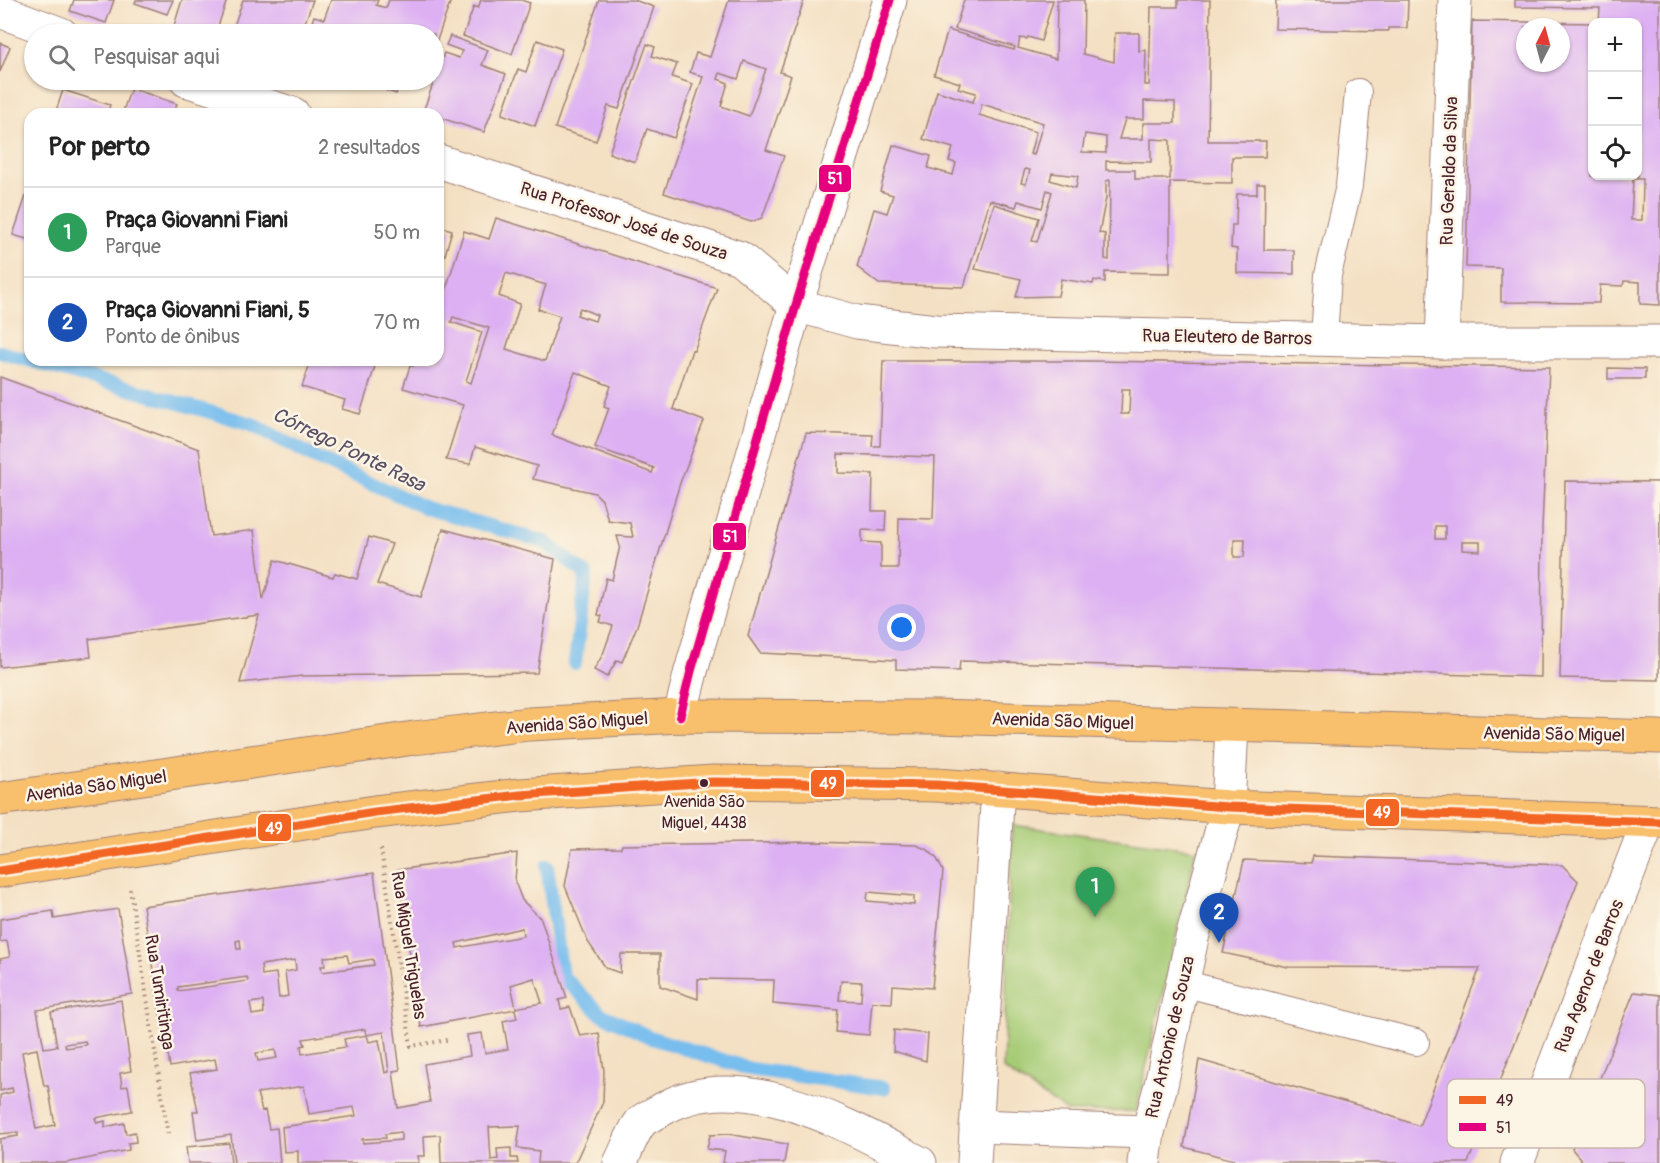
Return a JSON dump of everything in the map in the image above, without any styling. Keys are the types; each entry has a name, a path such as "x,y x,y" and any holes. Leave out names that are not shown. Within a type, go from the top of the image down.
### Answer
{"main road":[{"name":"Avenida São Miguel","path":"0,799 414,738 529,724 680,716 937,717 1660,737"},
{"path":"0,871 375,812 520,795 713,782 937,785 1228,807 1654,822"}],"street":[{"path":"680,716 796,304 890,0"},
{"name":"Rua Geraldo da Silva","path":"1442,342 1455,0"},
{"path":"0,11 34,24"},
{"path":"217,90 274,108"},
{"name":"Rua Professor José de Souza","path":"444,163 740,258 796,304"},
{"name":"Rua Eleutero de Barros","path":"796,304 857,322 936,331 1442,342 1660,342"},
{"path":"1228,807 1232,726"},
{"path":"974,1163 998,789"},
{"name":"Rua Antonio de Souza","path":"1146,1148 1192,938 1228,807"},
{"name":"Rua Agenor de Barros","path":"1551,1079 1654,822"},
{"path":"620,1163 642,1122 676,1101 721,1092 765,1096 833,1120 920,1163"},
{"path":"976,1126 1146,1148"},
{"name":"Rua Agenor de Barros","path":"1517,1163 1523,1148"}],"lane":[{"path":"1324,339 1328,275 1349,186 1358,92"},
{"path":"1182,983 1416,1042"}],"path":[{"name":"Rua Miguel Triguelas","path":"375,812 411,1046 448,1040"},
{"name":"Rua Tumiritinga","path":"124,853 168,1135"}],"green space":[{"path":"1012,825 1196,850 1136,1111 1068,1112 1003,1069"}],"building":[{"path":"74,0 114,0 106,23 70,11"},
{"path":"136,0 173,0 167,14 135,3"},
{"path":"182,0 227,0 219,24 175,24"},
{"path":"243,0 313,0 305,24 235,24"},
{"path":"331,0 378,0 376,5 386,8 389,0 451,0 443,24 311,24 314,16 324,19"},
{"path":"481,0 521,0 530,3 512,54 463,36 474,6 478,8"},
{"path":"599,0 634,0 654,7 619,109 608,106 596,141 555,128"},
{"path":"729,0 804,0 780,72 791,76 766,150 784,156 762,218 751,222 664,193 703,77 690,72 696,53 710,57","holes":["744,61 766,69 749,116 721,106 728,83 718,79 720,73 738,79"]},
{"path":"964,0 1053,0 1041,41 1028,37 1027,39 1020,38 1018,48 1056,59 1057,0 1084,0 1083,54 1114,62 1115,33 1139,33 1139,51 1146,50 1145,85 1149,85 1151,7 1178,7 1178,0 1210,0 1208,141 1266,141 1265,157 1232,157 1232,183 1170,182 1170,273 1105,272 1105,282 1094,280 1093,284 1061,279 1058,296 1016,297 1021,279 975,269 994,204 1039,218 1032,241 1037,242 1052,192 1047,190 1042,208 1018,201 1016,207 990,200 964,287 879,284 857,267 874,209 887,213 893,195 880,191 893,145 931,156 928,168 953,175 956,163 949,161 953,148 923,139 937,91 973,102 976,93 958,88 960,83 934,75 948,30 1014,50 1015,47 955,29","holes":["1144,101 1175,102 1175,123 1143,123 1143,139 1119,139 1125,119 1144,119","982,104 1043,123 1034,155 1030,154 1036,132 979,115","1085,134 1106,137 1106,153 1082,152","1151,139 1170,140 1170,179 1135,179 1135,170 1106,170 1106,161 1151,162","1025,169 1030,170 1026,184 1021,183","1052,173 1078,176 1076,188 1050,180","1110,180 1109,260 1105,259 1105,234 1099,233 1106,198 1106,181"]},
{"path":"1276,0 1408,0 1407,28 1388,28 1388,31 1275,29"},
{"path":"1515,0 1660,0 1660,305 1640,304 1640,282 1624,281 1623,286 1600,285 1599,303 1501,302 1501,268 1466,267 1472,21 1516,22 1516,72 1570,72 1570,23 1588,23 1588,180 1633,180 1631,220 1642,220 1642,18 1599,18 1600,8 1515,7"},
{"path":"450,36 488,50 482,65 506,74 484,132 444,119 444,108 424,108 431,90 444,90 444,53 459,58 462,51 446,45"},
{"path":"537,40 562,49 535,126 502,114 518,69 526,72"},
{"path":"0,43 10,47 0,72"},
{"path":"647,44 655,47 652,56 677,64 672,77 693,84 674,138 647,129 635,162 609,153"},
{"path":"63,90 110,105 109,108 57,108"},
{"path":"130,90 137,90 177,104 175,108 124,108"},
{"path":"385,90 397,90 396,94"},
{"path":"1257,184 1265,184 1264,250 1294,250 1294,274 1237,273 1237,249 1231,248 1232,225 1236,225 1237,194 1257,194"},
{"path":"24,202 24,238 13,235"},
{"path":"496,218 717,288 694,351 692,350 673,409 704,421 680,483 637,626 622,662 617,660 607,677 594,670 603,654 613,626 600,622 602,616 598,615 606,578 612,580 620,546 617,536 633,537 630,523 608,520 602,500 595,493 533,479 537,466 475,447 470,464 446,460 463,405 403,388 410,366 444,366 444,296 464,231 489,239","holes":["506,273 546,285 538,309 560,316 545,361 506,349 520,304 499,296","580,308 597,315 595,321 577,315","453,317 489,328 471,383 466,381 482,332 451,322","575,372 611,386 604,406 609,408 595,447 654,468 652,473 552,435"]},
{"path":"444,228 452,230 444,255"},
{"path":"883,361 1089,361 1549,367 1542,528 1541,677 960,661 959,671 896,669 896,660 760,653 748,636 806,433 873,435 872,446 880,446","holes":["1122,389 1130,389 1129,414 1121,414","838,454 935,457 933,519 899,518 898,568 881,568 881,543 862,542 862,530 885,531 886,511 872,511 873,474 838,473","1435,526 1445,526 1445,539 1435,539","1234,539 1245,539 1244,557 1234,557","1462,542 1480,542 1480,551 1462,550"]},
{"path":"309,366 375,366 360,414 342,409 345,400 302,387"},
{"path":"1608,368 1645,369 1645,379 1608,379"},
{"path":"0,377 199,449 211,536 254,530 263,600 275,560 333,577 335,573 357,579 369,537 392,544 377,584 421,597 443,529 555,559 537,673 302,676 240,683 259,615 89,639 91,657 0,667"},
{"path":"1565,481 1660,482 1659,680 1560,678"},
{"path":"813,842 916,845 928,850 937,859 943,871 932,988 893,985 892,1003 872,1002 869,1035 836,1032 838,1010 773,1004 774,980 698,979 698,999 660,986 660,954 621,954 620,973 606,968 588,942 565,886 572,849 621,848 622,845","holes":["868,892 914,896 914,905 867,901","841,981 862,982 861,1001 839,1000"]},
{"path":"517,853 515,882 522,900 541,919 567,998 559,1000 561,1009 570,1007 580,1036 599,1033 604,1071 603,1102 575,1163 538,1163 539,1151 517,1148 520,1126 489,1127 491,1160 498,1159 497,1149 511,1148 511,1158 517,1158 518,1163 441,1163 440,1135 424,1136 425,1156 418,1156 419,1163 298,1163 298,1151 284,1152 282,1127 356,1116 354,1107 309,1114 304,1086 257,1093 262,1111 265,1110 269,1129 277,1128 280,1163 234,1163 231,1135 197,1140 193,1111 198,1111 190,1073 217,1069 215,1059 170,1067 143,906 374,873 400,1070 393,1071 398,1108 430,1102 424,1064 470,1056 467,1035 482,1033 485,1053 508,1049 503,1021 517,1018 515,1009 421,1027 397,870","holes":["522,928 523,936 457,948 456,943","240,940 241,949 237,949 236,941","347,955 349,963 373,959 374,965 322,972 321,966 325,966 324,957","295,960 296,970 285,972 288,996 279,998 276,973 262,975 261,965","247,977 248,981 178,991 178,987","534,978 542,1003 516,1008 511,985","263,1001 264,1013 252,1015 250,1003","365,1029 366,1035 384,1032 389,1072 385,1073 379,1040 369,1042 367,1035 344,1039 346,1047 302,1054 301,1046 305,1045 303,1039","275,1050 277,1058 258,1061 256,1053","401,1132 401,1140 363,1143 362,1139 386,1138 385,1134"]},
{"path":"1313,856 1562,865 1578,881 1501,1079 1447,1079 1447,1148 1474,1148 1468,1163 1233,1163 1234,1160 1184,1147 1199,1060 1368,1108 1419,1126 1480,968 1288,967 1223,953 1244,860 1311,863"},
{"path":"118,909 132,994 37,1010 44,1048 57,1046 51,1012 121,1000 131,1071 120,1073 122,1087 128,1086 132,1111 95,1118 97,1123 105,1121 105,1127 124,1123 126,1134 135,1132 136,1142 128,1143 129,1150 66,1163 0,1163 0,1139 18,1136 18,1132 0,1134 0,1095 13,1092 12,1088 0,1091 0,959 10,957 7,941 0,942 0,919 53,911 54,919","holes":["85,1041 86,1045 66,1048 65,1044","37,1049 44,1086 48,1086 55,1125 36,1129 22,1052"]},
{"path":"1634,992 1660,995 1660,1163 1584,1163 1572,1149 1645,1148 1645,1079 1600,1079"},
{"path":"894,1030 928,1034 926,1061 893,1051"},
{"path":"728,1134 787,1144 784,1163 723,1163 725,1151 707,1149 710,1135"},
{"path":"229,1143 231,1163 188,1163 186,1147"}],"waterway":[{"name":"Córrego Ponte Rasa","path":"0,352 24,359"},
{"name":"Córrego Ponte Rasa","path":"49,366 252,424 314,457 426,508 545,542 586,574 575,663"},
{"name":"Córrego Ponte Rasa","path":"547,866 562,976 601,1014 652,1038 750,1069 884,1088"}],"transit line":[{"name":"51","path":"680,716 796,305 890,0"},
{"name":"49","path":"0,871 375,812 520,795 713,782 937,785 1228,807 1660,822"}],"place":[{"name":"Avenida São Miguel, 4438","path":"704,783"},
{"name":"Praça Giovanni Fiani","path":"1095,917"},
{"name":"Praça Giovanni Fiani, 5","path":"1219,943"}]}
